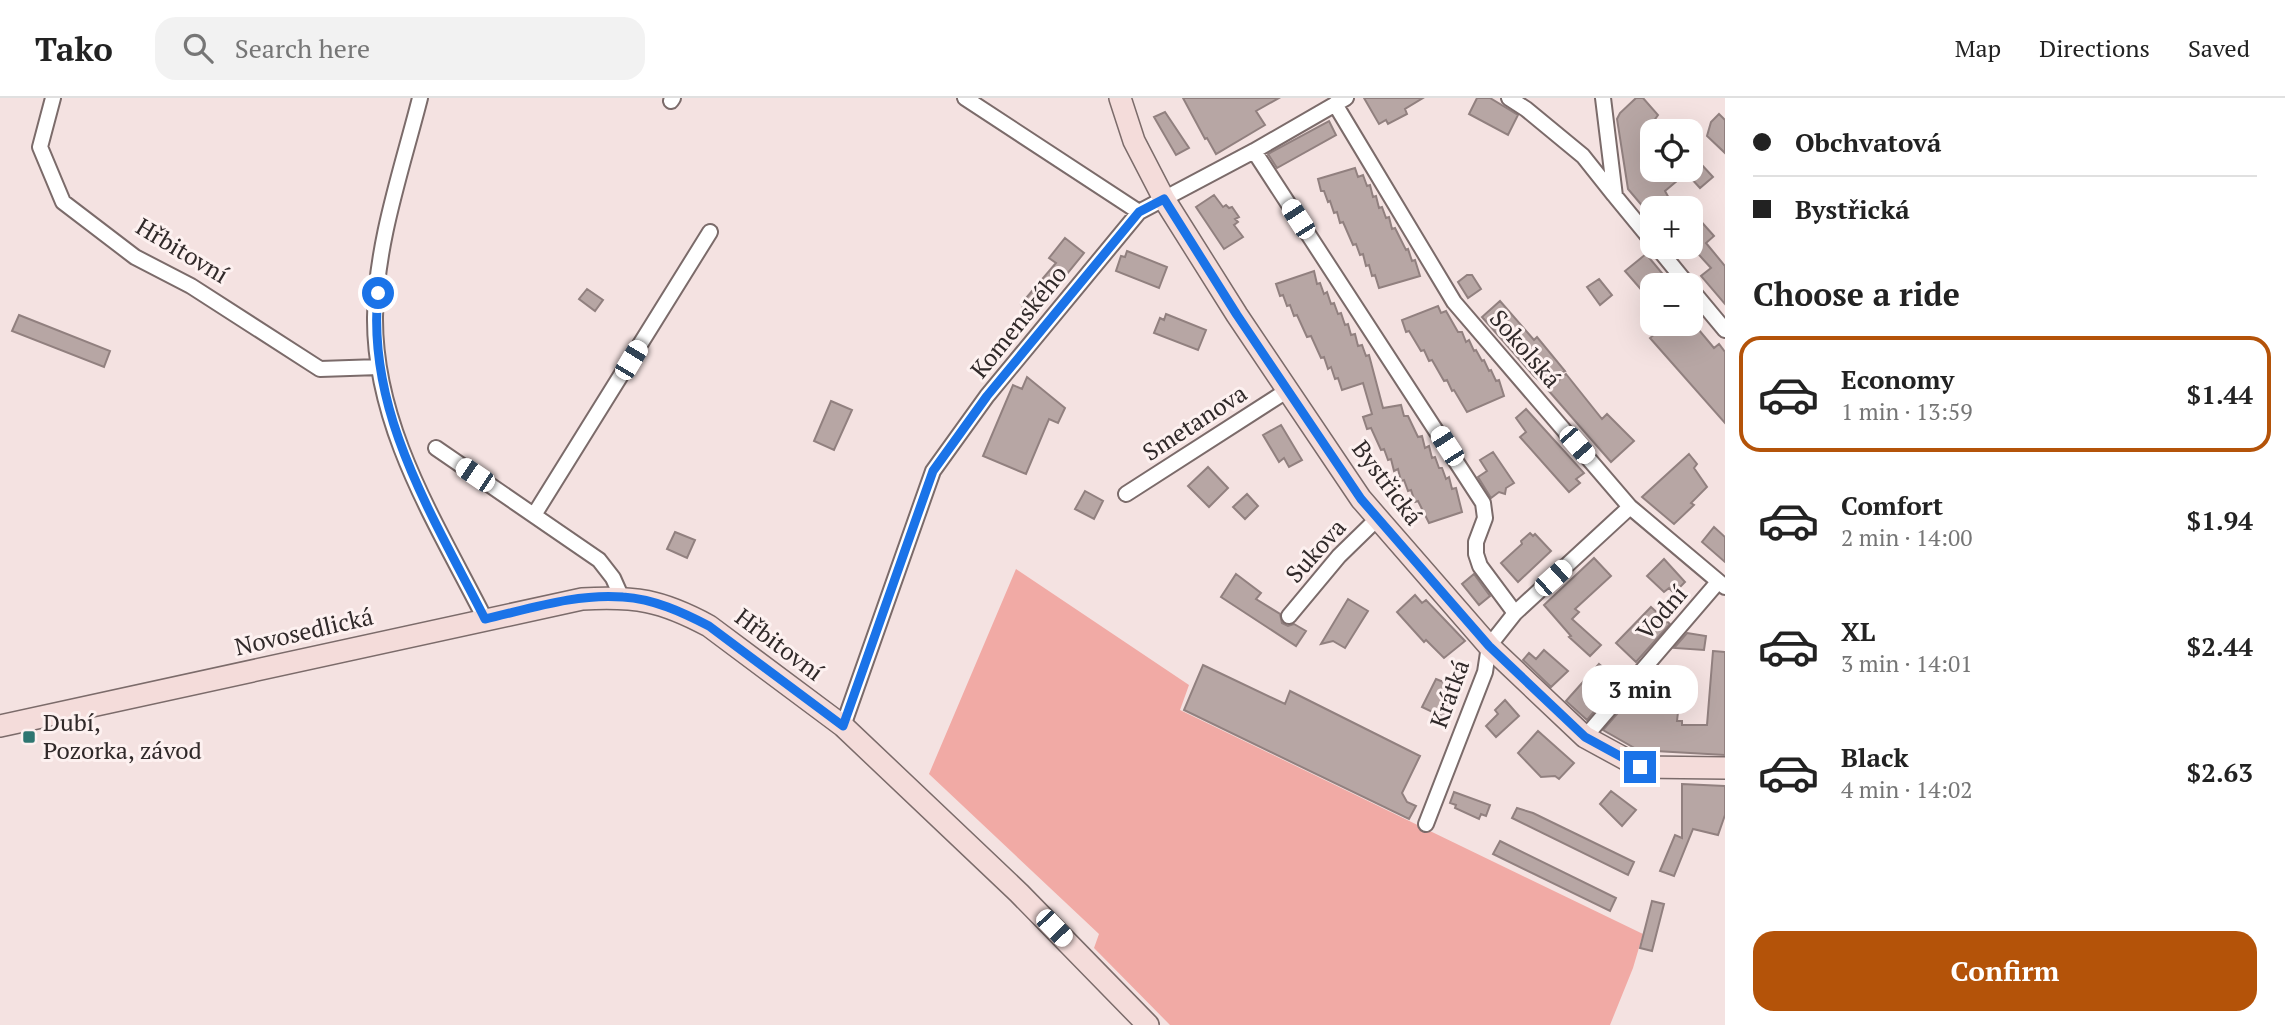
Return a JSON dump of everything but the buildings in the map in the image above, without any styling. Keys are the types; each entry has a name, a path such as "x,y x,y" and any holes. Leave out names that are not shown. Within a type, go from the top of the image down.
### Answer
{"street":[{"name":"Hřbitovní","path":"53,98 40,147 63,202 135,257 191,286 320,369 379,367"},
{"path":"421,98 390,213 380,268 375,317 379,367 393,426 408,467 485,619"},
{"path":"965,98 1139,212"},
{"name":"Bystřická","path":"1120,98 1134,141 1164,199 1361,499 1489,646 1585,737 1640,767 1725,768"},
{"path":"1509,98 1583,156 1640,226"},
{"path":"1615,196 1604,104 1616,98"},
{"name":"Komenského","path":"843,726 933,471 987,396 1139,212 1254,151 1340,101"},
{"name":"Sokolská","path":"1340,101 1454,302 1630,507 1722,584"},
{"path":"1254,151 1483,503 1485,518 1476,542 1476,554 1480,566 1515,613"},
{"path":"534,515 710,232"},
{"path":"1667,259 1678,273"},
{"path":"1703,303 1725,330"},
{"name":"Smetanova","path":"1126,494 1288,390"},
{"path":"436,449 599,560 613,578 621,596"},
{"name":"Krátká","path":"1426,824 1485,672 1489,646 1515,613 1630,507"},
{"name":"Sukova","path":"1289,616 1339,556 1378,518"},
{"name":"Vodní","path":"1585,737 1722,584"},
{"name":"Hřbitovní","path":"621,596 651,601 685,613 709,626 843,726 1019,893 1148,1025"},
{"name":"Novosedlická","path":"0,726 582,598 621,596"}],"shaded area":[{"path":"1016,569 1189,685 1180,710 1643,934 1633,968 1610,1025 1170,1025 1094,948 1099,934 929,774"}],"place":[{"name":"Dubí, Pozorka, závod","path":"29,737"}],"route":[{"path":"378,293 375,317 379,367 393,426 408,467 485,619 582,598 621,596 651,601 685,613 709,626 843,726 933,471 987,396 1139,212 1164,199 1237,315 1361,499 1489,646 1585,737 1640,767"}]}
